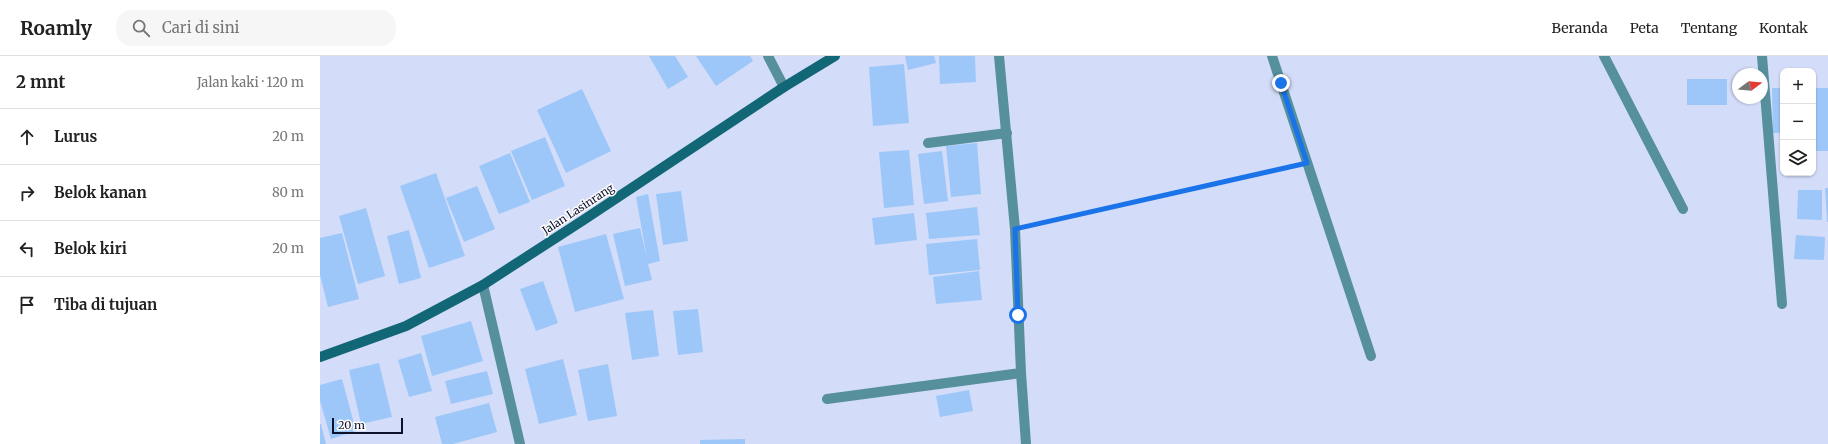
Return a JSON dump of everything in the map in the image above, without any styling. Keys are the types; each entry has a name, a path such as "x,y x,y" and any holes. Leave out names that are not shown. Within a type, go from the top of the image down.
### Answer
{"street":[{"path":"768,56 784,87"},
{"name":"Jalan Lasinrang","path":"320,357 406,326 483,285 585,220 784,87 835,56"},
{"path":"999,56 1015,229 1021,373 1026,444"},
{"path":"1272,56 1371,356"},
{"path":"1604,56 1683,209"},
{"path":"1762,56 1782,304"},
{"path":"928,143 1007,133"},
{"path":"483,285 520,444"},
{"path":"827,399 1021,373"}],"path":[{"path":"1015,229 1307,163"}],"building":[{"path":"649,56 675,56 688,77 668,89"},
{"path":"696,56 750,56 753,61 716,86"},
{"path":"905,56 934,56 936,63 908,70"},
{"path":"939,56 975,56 976,82 940,84"},
{"path":"904,64 909,123 873,126 869,67"},
{"path":"1687,79 1727,79 1727,105 1687,105"},
{"path":"1772,88 1780,88 1780,133 1773,133"},
{"path":"1816,88 1828,88 1828,151 1816,151"},
{"path":"582,89 611,151 566,173 537,110"},
{"path":"545,137 565,186 532,200 511,151"},
{"path":"977,143 981,194 951,197 946,146"},
{"path":"909,150 914,205 884,208 879,152"},
{"path":"942,151 948,201 924,204 918,154"},
{"path":"510,153 530,202 499,214 479,166"},
{"path":"436,173 465,256 429,268 400,186"},
{"path":"477,186 495,229 464,242 446,198"},
{"path":"1825,188 1828,188 1828,222 1827,222"},
{"path":"1798,190 1822,190 1822,220 1797,219"},
{"path":"681,191 688,241 663,245 656,194"},
{"path":"648,194 660,261 648,264 652,280 625,286 613,234 640,228 647,258 636,197"},
{"path":"977,207 980,235 929,239 926,213"},
{"path":"366,208 385,276 358,284 339,216"},
{"path":"914,213 917,240 875,245 872,218"},
{"path":"409,230 421,278 399,284 387,236"},
{"path":"342,233 359,299 328,307 320,275 320,238"},
{"path":"606,234 624,299 575,312 558,247"},
{"path":"1796,235 1825,237 1824,260 1794,259"},
{"path":"977,239 980,270 929,275 926,244"},
{"path":"979,271 982,300 936,304 933,277"},
{"path":"543,281 558,323 536,331 520,289"},
{"path":"698,309 703,352 678,355 673,311"},
{"path":"653,310 659,356 632,360 625,313"},
{"path":"471,321 483,361 432,376 421,336"},
{"path":"421,353 432,391 409,397 398,360"},
{"path":"563,359 577,415 539,424 525,369"},
{"path":"379,363 392,417 361,424 349,370"},
{"path":"608,364 617,416 588,421 578,370"},
{"path":"487,371 493,394 451,404 445,381"},
{"path":"342,379 356,431 331,439 320,401 320,385"},
{"path":"969,390 973,411 940,417 936,396"},
{"path":"489,403 497,432 453,444 442,444 435,417"},
{"path":"321,424 326,444 320,444"},
{"path":"745,439 745,444 700,444 700,440"}],"route":[{"path":"1018,315 1015,229 1307,163 1281,83"}]}
